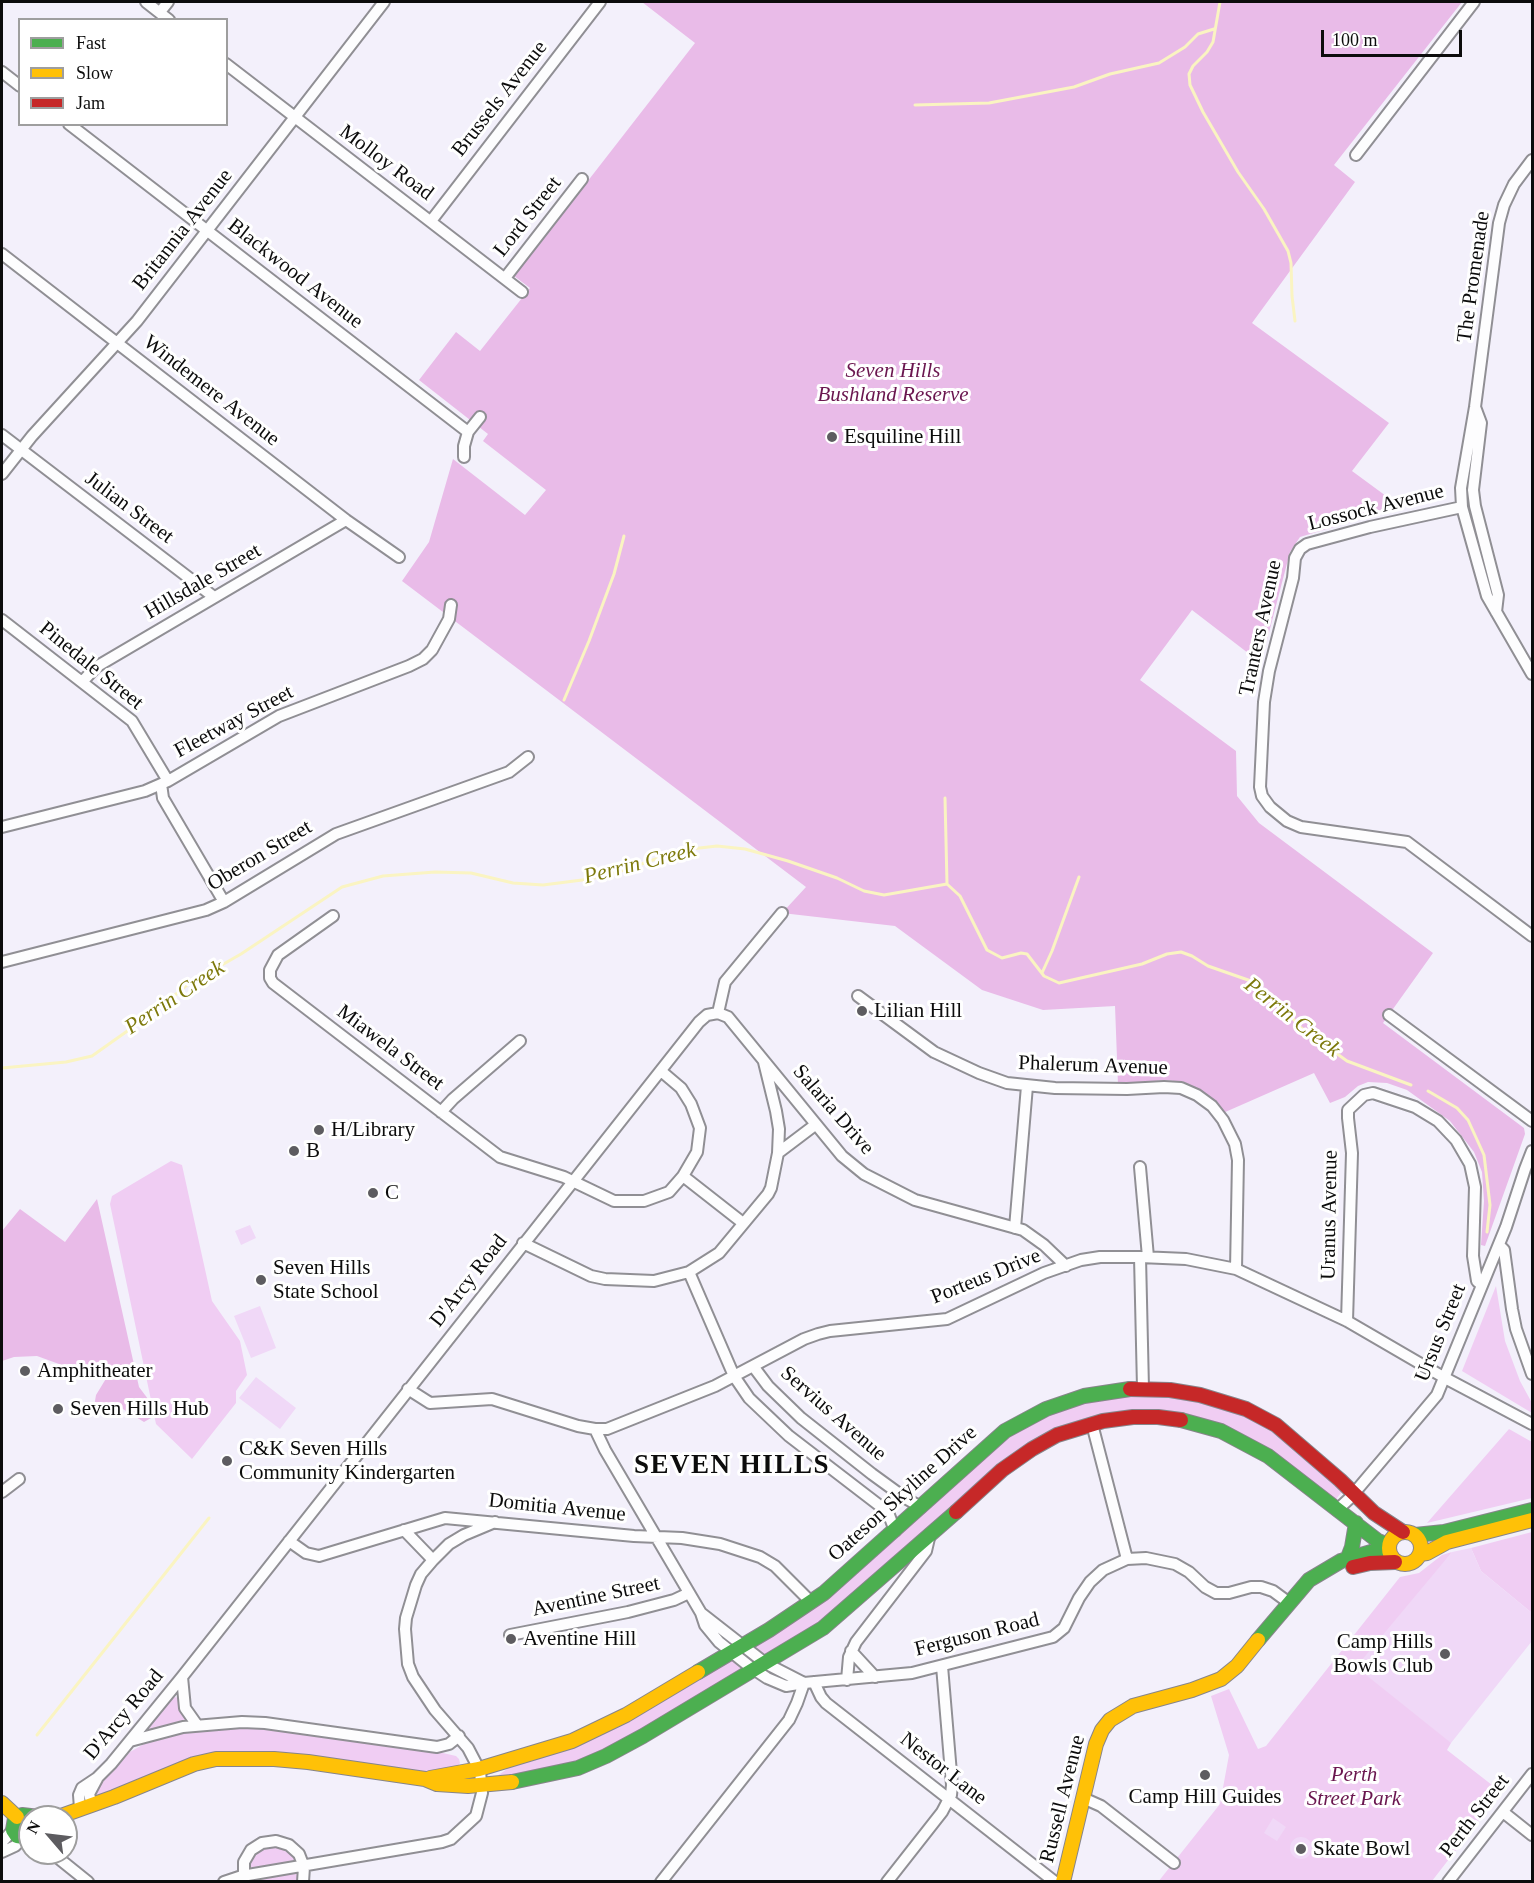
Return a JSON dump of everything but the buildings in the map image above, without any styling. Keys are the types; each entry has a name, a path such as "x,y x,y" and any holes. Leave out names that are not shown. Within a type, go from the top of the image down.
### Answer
{"main road":[{"name":"Oateson Skyline Drive","path":"425,1779 479,1769 582,1737 626,1715 811,1602 895,1531 999,1436 1032,1416 1058,1404 1098,1392 1143,1388 1170,1390 1200,1395 1257,1414 1284,1432 1374,1513 1409,1534"},
{"name":"Oateson Skyline Drive","path":"78,1809 194,1764 216,1759 274,1759 308,1762 425,1779 444,1784 483,1786 544,1777 594,1761 643,1736 834,1620 981,1487 1016,1460 1057,1435 1117,1418 1158,1417 1190,1420 1244,1442 1268,1456 1378,1541 1388,1546"},
{"path":"1332,1568 1341,1561 1388,1546 1394,1536 1444,1532 1533,1510"},
{"path":"1420,1554 1427,1553 1447,1542 1533,1520"},
{"path":"1347,1560 1356,1523"},
{"path":"1332,1568 1344,1569 1370,1563 1410,1564 1420,1554 1420,1544 1409,1534"},
{"path":"1388,1546 1391,1558 1395,1562"},
{"name":"Russell Avenue","path":"1063,1881 1099,1737 1110,1720 1132,1706 1192,1690 1221,1679 1245,1657 1304,1583 1313,1576 1332,1568"},
{"path":"2,1803 18,1826"},
{"name":"Oateson Skyline Drive","path":"78,1806 86,1806"},
{"path":"2,1815 18,1829"}],"street":[{"path":"146,2 168,18"},
{"path":"160,12 168,2"},
{"name":"Britannia Avenue","path":"2,474 21,449 137,321 384,2"},
{"name":"Brussels Avenue","path":"431,221 600,2"},
{"path":"1356,155 1474,2"},
{"name":"Molloy Road","path":"228,66 522,292"},
{"path":"2,72 18,84"},
{"name":"Blackwood Avenue","path":"72,126 468,432"},
{"name":"The Promenade","path":"1532,673 1487,596 1481,580 1462,507 1462,473 1475,407 1499,223 1514,184 1533,160"},
{"name":"Lord Street","path":"505,279 582,179"},
{"name":"Windemere Avenue","path":"2,254 346,520 399,557"},
{"name":"The Promenade","path":"1475,407 1481,423 1473,490 1498,595 1496,612"},
{"path":"464,457 468,432 480,417"},
{"name":"Julian Street","path":"2,435 214,597"},
{"name":"Lossock Avenue","path":"1300,549 1307,544 1370,527 1462,507"},
{"name":"Hillsdale Street","path":"82,682 96,667 346,520"},
{"name":"Tranters Avenue","path":"1300,549 1295,558 1293,578 1269,671 1262,734 1260,787 1262,796 1269,807 1287,821 1301,827 1407,842 1533,936"},
{"name":"Fleetway Street","path":"2,827 133,795 164,782 279,716 409,666 423,659 432,650 450,619 451,605"},
{"name":"Pinedale Street","path":"2,620 132,722 164,782 163,798 224,902"},
{"name":"Oberon Street","path":"2,962 194,914 224,902 336,834 509,772 528,757"},
{"path":"718,1012 725,982 782,913"},
{"name":"Miawela Street","path":"333,916 278,955 272,964 270,978 277,987 500,1157 573,1181 614,1202 644,1201 669,1192 683,1176"},
{"name":"Phalerum Avenue","path":"858,996 934,1052 1007,1083 1027,1086 1127,1089 1181,1088 1197,1095 1212,1106 1229,1130 1235,1144 1238,1160 1236,1269"},
{"name":"Salaria Drive","path":"718,1012 728,1017 842,1156 864,1174 915,1200 1030,1234 1066,1266"},
{"name":"D'Arcy Road","path":"86,1806 97,1778 182,1677 699,1022 707,1015 718,1012"},
{"path":"1389,1015 1533,1121"},
{"path":"441,1112 520,1041"},
{"path":"524,1243 591,1276 605,1279 654,1281 689,1272 719,1253 771,1188 778,1153 779,1130 763,1059"},
{"path":"661,1071 681,1088 691,1104 700,1128 697,1152 683,1176 744,1223"},
{"path":"1015,1228 1027,1086"},
{"name":"Uranus Avenue","path":"1347,1321 1352,1153 1348,1110 1364,1095 1373,1094 1415,1107 1437,1121 1456,1140 1470,1164 1475,1186 1473,1256 1477,1281 1482,1285"},
{"path":"778,1153 815,1125"},
{"name":"Ursus Street","path":"1337,1510 1434,1400 1499,1245 1533,1151"},
{"path":"1140,1167 1144,1257 1143,1388"},
{"path":"1499,1245 1504,1250 1516,1329 1533,1374"},
{"name":"Porteus Drive","path":"408,1389 430,1403 492,1399 595,1429 607,1429 715,1386 804,1339 830,1331 947,1319 1044,1274 1081,1260 1100,1257 1144,1257 1196,1260 1236,1269 1347,1321 1445,1378 1533,1424"},
{"name":"Servius Avenue","path":"689,1272 734,1377 749,1398 789,1436 884,1509 895,1531"},
{"name":"Servius Avenue","path":"753,1366 768,1386 801,1418 872,1474 921,1508"},
{"path":"1092,1424 1127,1559"},
{"path":"595,1429 655,1537 701,1613 705,1624 716,1639 737,1649 760,1667 809,1682 789,1720 660,1881"},
{"path":"2,1492 19,1479"},
{"name":"Domitia Avenue","path":"290,1541 306,1553 319,1556 445,1518 682,1538 720,1544 760,1557 775,1566 811,1602"},
{"path":"224,1881 447,1841 476,1816 483,1786 479,1769 459,1736 435,1710 412,1677 408,1664 406,1618 416,1585 433,1560 449,1544 495,1522"},
{"path":"404,1530 433,1560"},
{"name":"Oateson Skyline Drive","path":"847,1680 851,1651 860,1635 926,1551 930,1534"},
{"name":"Ferguson Road","path":"809,1682 912,1673 1057,1635 1064,1628 1089,1582 1103,1570 1127,1559 1146,1558 1175,1564 1216,1593 1261,1587 1273,1591 1288,1602"},
{"name":"Aventine Street","path":"510,1635 628,1612 674,1600 689,1593"},
{"path":"851,1651 875,1677"},
{"path":"887,1881 950,1799 952,1785 942,1666"},
{"name":"D'Arcy Road","path":"182,1677 185,1708 197,1725"},
{"name":"Nestor Lane","path":"809,1682 826,1703 1055,1881"},
{"path":"130,1741 171,1729 197,1725 264,1723 437,1747 446,1746 459,1736"},
{"name":"Perth Street","path":"1448,1881 1533,1774"},
{"path":"1083,1798 1101,1806 1174,1863"},
{"path":"1503,1812 1533,1835"},
{"path":"2,1842 18,1834"},
{"path":"2,1852 15,1846 18,1840"},
{"path":"243,1879 244,1862 251,1850 269,1841 276,1841 289,1845 299,1854 304,1867 303,1881"},
{"path":"67,1865 88,1881"}],"green space":[{"name":"Seven Hills Bushland Reserve","path":"642,2 1462,2 1334,165 1355,182 1252,323 1389,423 1352,471 1401,507 1300,537 1290,552 1261,663 1192,610 1140,680 1236,751 1237,796 1259,823 1433,953 1383,1023 1524,1128 1525,1134 1485,1246 1481,1245 1484,1201 1482,1172 1474,1152 1450,1121 1407,1090 1387,1083 1368,1082 1358,1086 1345,1097 1330,1103 1314,1073 1223,1113 1196,1089 1184,1082 1164,1080 1118,1085 1115,1006 1043,1010 982,990 895,926 782,913 806,887 402,581 429,542 453,459 525,515 546,490 483,441 488,434 419,380 456,332 480,351 530,288 514,276 695,43"},
{"path":"171,1161 182,1165 212,1301 240,1341 247,1375 236,1391 236,1403 192,1459 156,1424 110,1204 112,1196"},
{"path":"97,1199 139,1387 151,1403 151,1418 144,1422 118,1406 103,1413 94,1407 96,1395 107,1377 100,1369 80,1377 70,1368 37,1356 14,1357 2,1361 2,1231 20,1209 65,1242"},
{"path":"1496,1286 1505,1341 1520,1381 1532,1403 1532,1413 1462,1371"},
{"path":"1173,1394 1261,1420 1344,1489 1334,1502 1196,1418 1063,1429 846,1607 767,1659 753,1648 1001,1438 1081,1400"},
{"path":"1509,1429 1532,1442 1532,1498 1427,1523"},
{"path":"1532,1532 1532,1613 1481,1571 1471,1548"},
{"name":"Perth Street Park","path":"1452,1552 1443,1564 1451,1743 1447,1750 1501,1792 1432,1881 1158,1882 1220,1804 1229,1755 1211,1696 1229,1689 1258,1749 1266,1746 1400,1577 1419,1573 1442,1555"},
{"path":"730,1657 743,1666 741,1671 575,1767 494,1778 516,1763"},
{"path":"174,1697 179,1698 186,1721 147,1733 146,1731"},
{"path":"251,1726 434,1751 456,1756 460,1763 458,1766 425,1772 288,1754 235,1751 219,1753 99,1797 93,1796 96,1788 130,1752 144,1744 187,1730"},
{"path":"280,1845 294,1855 297,1862 248,1869 250,1862 259,1851 265,1847"},
{"path":"298,1872 298,1881 250,1882 251,1879"}],"shaded area":[{"path":"250,1225 256,1238 241,1245 235,1231"},
{"path":"260,1306 276,1348 251,1358 234,1316"},
{"path":"256,1377 296,1408 280,1429 239,1398"},
{"name":"Camp Hills Bowls Club","path":"1471,1548 1481,1571 1532,1613 1532,1641 1451,1743 1356,1667 1452,1552"},
{"path":"1273,1818 1286,1827 1277,1841 1264,1833"},
{"name":"Skate Bowl","path":"1301,1837 1311,1844 1312,1848 1305,1858 1301,1859 1291,1852 1290,1848 1297,1838"}],"waterway":[{"path":"1220,2 1213,42 1193,66 1189,74 1190,85 1238,172 1264,209 1288,251 1295,321"},
{"path":"915,105 989,103 1074,87 1110,74 1159,63 1185,47 1198,34 1214,29"},
{"path":"564,700 614,574 624,536"},
{"path":"945,798 947,884"},
{"name":"Perrin Creek","path":"2,1068 66,1062 92,1056 157,1010 187,985 241,954 342,887 383,876 435,872 471,873 513,883 543,885 590,879 682,850 717,846 745,849 788,861 837,878 864,891 884,895 947,884 960,896 987,950 1002,958 1021,953 1027,954 1044,976 1059,983 1142,964 1167,954 1181,952 1208,966 1251,981 1279,1002 1300,1027 1347,1061 1411,1085"},
{"path":"1042,973 1079,877"},
{"path":"1428,1091 1457,1108 1468,1120 1484,1155 1490,1205 1487,1232"},
{"path":"37,1735 209,1518"}],"traffic: fast":[{"path":"698,1672 769,1630 824,1593 1005,1431 1046,1409 1084,1396 1130,1389"},
{"path":"1181,1420 1221,1431 1268,1456 1378,1541 1388,1545"},
{"path":"1415,1535 1444,1532 1532,1510"},
{"path":"512,1782 578,1768 606,1756 823,1628 956,1512"},
{"path":"1347,1560 1356,1523"},
{"path":"1258,1640 1309,1580 1341,1561 1388,1547"},
{"path":"18,1817 15,1818 13,1830 18,1836"}],"traffic: slow":[{"path":"1420,1554 1427,1553 1447,1542 1532,1520"},
{"path":"1405,1532 1417,1536 1421,1548 1417,1560 1405,1564 1393,1560 1389,1548 1393,1536 1405,1532"},
{"path":"1063,1882 1096,1744 1102,1730 1110,1720 1133,1706 1192,1690 1221,1679 1237,1666 1258,1640"},
{"path":"430,1778 479,1769 572,1741 626,1715 698,1672"},
{"path":"78,1810 194,1764 216,1759 274,1759 308,1762 425,1779 437,1784 468,1786 512,1782"},
{"path":"2,1803 17,1817"}],"traffic: jam":[{"path":"1130,1389 1170,1390 1200,1395 1246,1409 1276,1425 1340,1480 1374,1513 1403,1532"},
{"path":"956,1512 1002,1470 1057,1435 1103,1421 1133,1417 1181,1420"},
{"path":"1353,1567 1370,1563 1395,1562"}],"place":[{"name":"Esquiline Hill","path":"832,437"},
{"name":"Lilian Hill","path":"862,1011"},
{"name":"H/Library","path":"319,1130"},
{"name":"B","path":"294,1151"},
{"name":"C","path":"373,1193"},
{"name":"Seven Hills State School","path":"261,1280"},
{"name":"Amphitheater","path":"25,1371"},
{"name":"Seven Hills Hub","path":"58,1409"},
{"name":"C&K Seven Hills Community Kindergarten","path":"227,1461"},
{"name":"Aventine Hill","path":"511,1639"},
{"name":"Camp Hills Bowls Club","path":"1445,1654"},
{"name":"Camp Hill Guides","path":"1205,1775"},
{"name":"Skate Bowl","path":"1301,1849"}],"district":[{"name":"SEVEN HILLS","path":"732,1466"}]}
